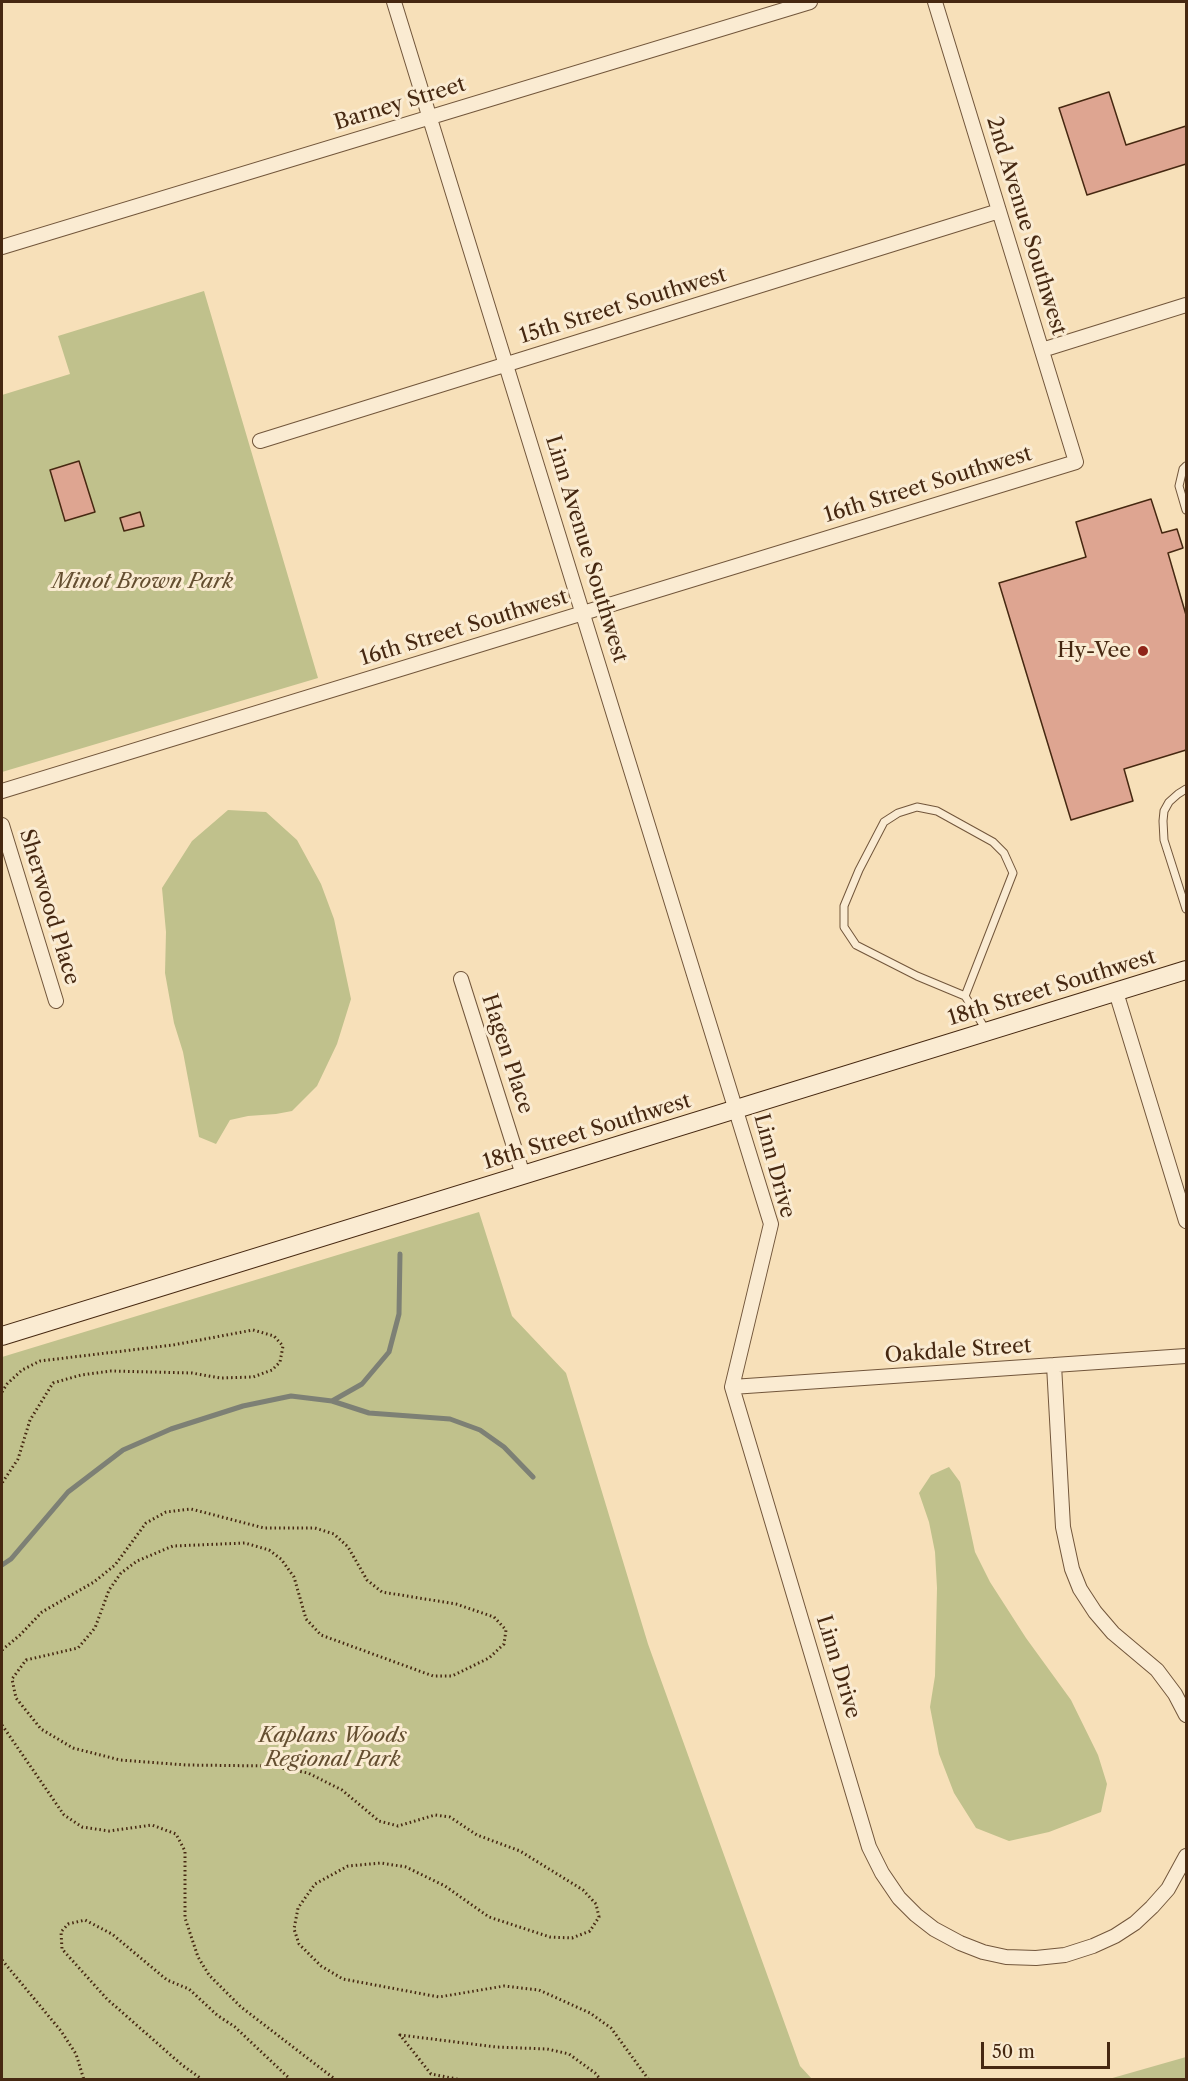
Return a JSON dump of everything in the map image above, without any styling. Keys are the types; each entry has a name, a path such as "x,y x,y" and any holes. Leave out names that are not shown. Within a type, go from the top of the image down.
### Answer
{"street":[{"name":"Linn Avenue Southwest","path":"394,2 737,1109"},
{"name":"Barney Street","path":"2,248 810,2"},
{"name":"2nd Avenue Southwest","path":"935,2 1076,462"},
{"name":"15th Street Southwest","path":"260,441 999,212"},
{"path":"1041,350 1186,305"},
{"name":"16th Street Southwest","path":"2,791 1076,462"},
{"name":"Sherwood Place","path":"2,825 56,1001"},
{"name":"18th Street Southwest","path":"2,1336 1186,970"},
{"name":"Hagen Place","path":"461,979 523,1175"},
{"path":"1116,992 1186,1221"},
{"name":"Linn Drive","path":"737,1109 771,1224 732,1387 869,1847 882,1873 899,1898 916,1915 943,1934 983,1952 1006,1957 1036,1958 1065,1955 1094,1946 1135,1923 1168,1889 1181,1869 1186,1856"},
{"name":"Oakdale Street","path":"732,1387 1186,1356"},
{"path":"1054,1365 1063,1527 1072,1569 1080,1589 1095,1612 1113,1633 1157,1670 1175,1694 1186,1715"}],"lane":[{"path":"1186,466 1183,469 1179,486 1186,510"},
{"path":"1186,789 1169,802 1164,811 1163,821 1164,840 1186,909"},
{"path":"965,996 1013,873 1004,853 993,842 937,811 916,807 898,813 884,822 843,906 844,927 856,945 917,976 965,996 987,1032"}],"path":[{"path":"2,1392 22,1370 40,1361 173,1345 253,1330 274,1336 283,1346 280,1362 272,1370 253,1377 220,1378 192,1373 111,1371 81,1375 53,1383 30,1420 18,1459 2,1483"},
{"path":"2,1650 42,1612 94,1582 115,1565 146,1523 166,1512 191,1509 264,1528 315,1528 334,1534 348,1547 367,1580 382,1592 456,1604 494,1617 506,1630 504,1644 489,1658 452,1676 433,1677 321,1635 306,1619 294,1577 281,1558 269,1550 245,1543 173,1546 137,1561 121,1573 109,1590 95,1628 78,1648 26,1660 12,1679 16,1698 40,1729 73,1748 120,1760 186,1765 271,1766 308,1773 342,1790 379,1821 398,1826 435,1815 450,1817 477,1835 520,1851 583,1890 596,1904 599,1917 590,1931 572,1938 550,1937 489,1917 444,1886 406,1867 381,1863 348,1866 315,1884 298,1908 294,1929 298,1944 321,1966 343,1979 439,1997 504,1986 539,1990 590,2013 611,2028 649,2079"},
{"path":"2,1725 64,1815 82,1827 109,1831 152,1825 176,1834 185,1851 185,1918 198,1957 209,1975 241,2007 336,2079"},
{"path":"203,2079 182,2065 107,1999 62,1949 61,1932 68,1924 85,1920 112,1934 167,1980 189,1989 217,2015 235,2027 291,2079"},
{"path":"2,1960 62,2031 76,2054 84,2079"},
{"path":"462,2079 431,2074 400,2035 496,2047 547,2049 569,2054 601,2079"}],"green space":[{"name":"Minot Brown Park","path":"204,291 318,678 2,772 2,395 70,374 58,336"},
{"path":"228,810 266,812 297,840 321,884 334,919 351,999 337,1044 317,1086 292,1111 230,1120 216,1144 199,1137 183,1052 174,1023 165,973 166,932 162,888 192,841"},
{"name":"Kaplans Woods Regional Park","path":"479,1212 512,1316 566,1373 648,1644 800,2066 812,2079 2,2079 2,1357"},
{"path":"949,1467 960,1482 975,1552 990,1582 1026,1638 1071,1700 1098,1755 1107,1784 1101,1812 1049,1832 1009,1841 976,1828 954,1793 939,1754 930,1707 935,1676 937,1588 935,1552 929,1522 919,1493 931,1475"},
{"path":"1186,2057 1186,2079 1109,2079"}],"building":[{"path":"1109,92 1126,145 1186,126 1186,164 1087,195 1059,108"},
{"path":"79,461 95,512 65,521 50,470"},
{"path":"1151,499 1162,533 1177,529 1183,548 1168,553 1186,615 1186,750 1124,769 1133,801 1071,820 999,583 1086,557 1076,522"},
{"path":"140,512 144,526 124,531 120,518"}],"waterway":[{"path":"332,1401 362,1384 389,1352 399,1314 400,1254"},
{"path":"2,1565 11,1559 68,1492 123,1450 171,1429 243,1406 291,1396 332,1401 369,1413 450,1419 480,1430 504,1447 533,1477"}],"place":[{"name":"Hy-Vee","path":"1143,651"}]}
